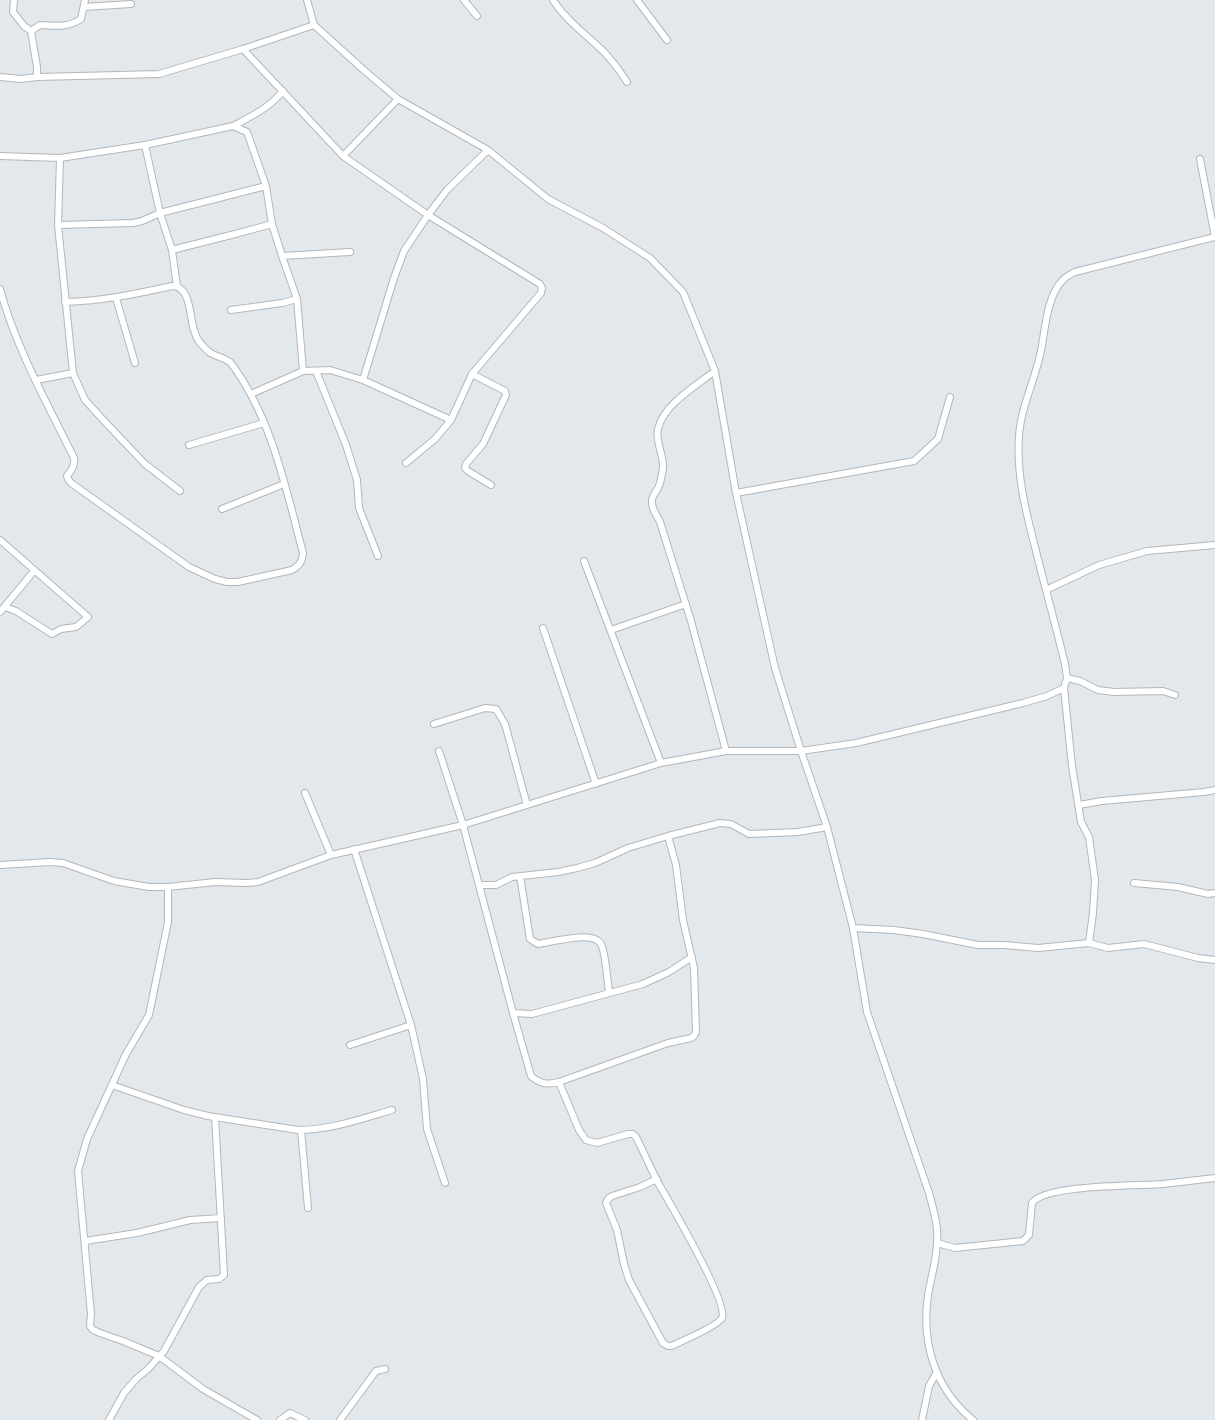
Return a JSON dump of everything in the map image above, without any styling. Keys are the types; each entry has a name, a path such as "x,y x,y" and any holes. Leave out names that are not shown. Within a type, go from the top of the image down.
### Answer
{"street":[{"path":"14,0 13,12 24,26 31,31 37,67 37,77"},
{"path":"307,0 314,25 398,99 488,150 548,199 603,228 650,258 684,292 715,371 736,493 775,668 827,827 853,928 867,1012 929,1193 935,1216 937,1243 928,1296 926,1323 934,1367 950,1396 973,1420"},
{"path":"464,0 477,16"},
{"path":"553,0 558,9 617,66 627,82"},
{"path":"637,0 667,40"},
{"path":"31,31 40,24 56,26 73,24 82,19 85,3 131,4"},
{"path":"0,77 20,79 37,77 159,74 243,49 314,25"},
{"path":"243,49 343,156 428,215 540,284 542,288 541,293 472,374 451,420 434,439 406,463"},
{"path":"0,156 60,158 145,145 233,126 267,107 283,91"},
{"path":"343,156 398,99"},
{"path":"233,126 247,132 266,186 272,224 297,299 303,371"},
{"path":"145,145 160,213 172,250 177,286"},
{"path":"363,380 394,278 404,251 447,190 488,150"},
{"path":"60,158 58,225 73,373 85,400 146,464 180,491"},
{"path":"1089,944 1094,913 1095,880 1089,837 1081,822 1072,766 1064,688 1067,678 1065,664 1026,512 1021,484 1019,436 1021,416 1039,361 1050,303 1063,279 1075,272 1215,237 1200,159"},
{"path":"58,225 133,223 142,221 160,213 266,186"},
{"path":"172,250 272,224"},
{"path":"282,256 350,252"},
{"path":"0,289 6,311 36,380 74,458 74,467 67,476 71,483 189,566 215,579 227,582 238,582 292,570 299,566 303,553 284,484 264,423 250,394 230,362 211,355 202,346 195,333 186,296 183,290 177,286 172,286 116,298 87,302 65,302"},
{"path":"116,298 135,363"},
{"path":"231,310 282,303 297,299"},
{"path":"250,394 303,371 330,370 363,380 451,420"},
{"path":"316,371 346,445 357,480 359,508 378,556"},
{"path":"715,371 689,390 672,406 663,418 658,429 658,445 663,466 660,485 651,500 652,508 660,522 686,604 726,751"},
{"path":"36,380 73,373"},
{"path":"472,374 505,391 506,395 483,444 466,464 465,468 491,485"},
{"path":"736,493 914,461 938,439 950,397"},
{"path":"189,445 264,423"},
{"path":"222,509 284,484"},
{"path":"0,540 88,617 76,628 61,629 52,634 16,611 5,607"},
{"path":"1046,590 1099,565 1147,551 1215,545"},
{"path":"584,561 661,763"},
{"path":"0,612 34,571"},
{"path":"611,630 686,604"},
{"path":"543,628 596,784"},
{"path":"1067,678 1080,681 1098,690 1114,692 1163,691 1175,695"},
{"path":"0,865 50,862 63,863 114,881 139,886 168,887 215,882 258,882 331,855 463,825 661,763 726,751 801,751 856,743 1023,703 1047,696 1064,688"},
{"path":"434,724 485,708 496,709 504,724 527,805"},
{"path":"439,751 463,825 480,885 531,1076 536,1081 543,1084 559,1082 694,1036 696,1032 695,984 692,957 683,920 681,892 676,865 668,836"},
{"path":"1079,805 1102,801 1215,790"},
{"path":"305,793 331,855"},
{"path":"480,885 496,885 512,877 558,872 596,863 628,848 720,823 731,824 749,834 798,832 827,827"},
{"path":"354,850 411,1025 423,1079 427,1129 445,1183"},
{"path":"520,876 530,939 538,944 575,938 590,937 596,939 602,945 609,993"},
{"path":"1134,883 1178,887 1208,894 1215,893"},
{"path":"168,887 168,922 149,1014 126,1054 88,1139 78,1171 91,1314 90,1326 93,1330 142,1348 159,1356 203,1389 257,1420"},
{"path":"853,928 894,930 978,945 1004,945 1038,948 1089,944 1108,948 1144,944 1198,958 1215,960"},
{"path":"513,1013 532,1014 649,981 669,972 692,957"},
{"path":"350,1046 411,1025"},
{"path":"559,1082 579,1130 586,1140 597,1143 628,1134 633,1134 636,1137 704,1267 722,1309 723,1317 720,1321 671,1346 663,1343 629,1280 617,1230 606,1203 612,1196 640,1187 657,1179"},
{"path":"112,1085 184,1110 215,1117 301,1130 339,1126 392,1110"},
{"path":"109,1420 124,1393 159,1356 176,1330 199,1288 207,1280 219,1279 224,1275 215,1117"},
{"path":"301,1130 308,1208"},
{"path":"937,1243 955,1248 1023,1241 1029,1235 1032,1203 1040,1196 1101,1186 1163,1184 1215,1178"},
{"path":"85,1241 137,1233 190,1220 221,1218"},
{"path":"340,1420 376,1371 385,1369"},
{"path":"922,1420 929,1386 937,1372"},
{"path":"280,1420 290,1413 305,1420"}]}
